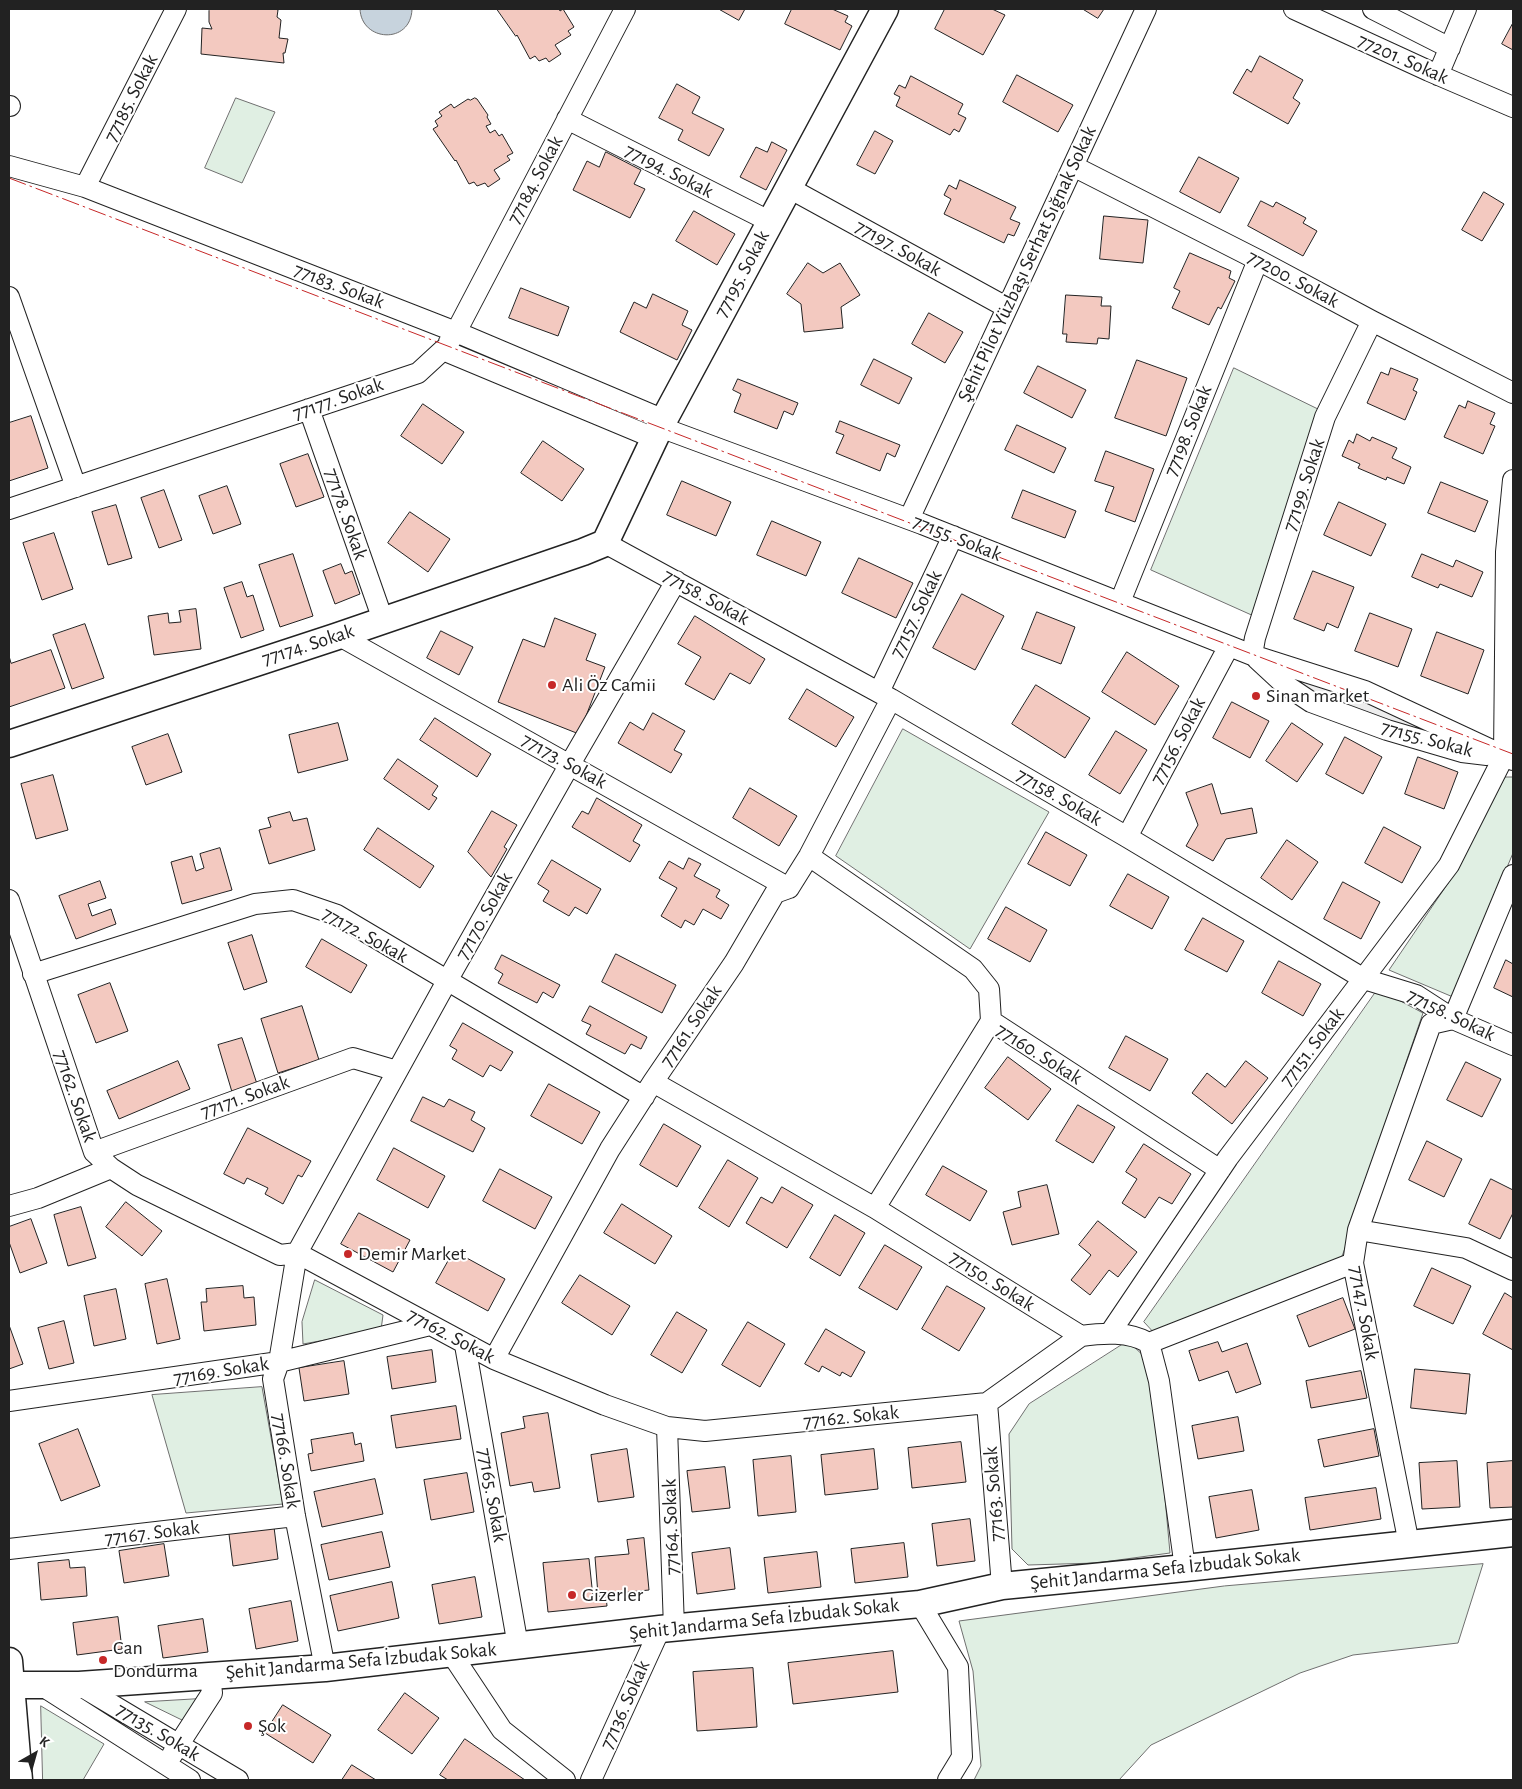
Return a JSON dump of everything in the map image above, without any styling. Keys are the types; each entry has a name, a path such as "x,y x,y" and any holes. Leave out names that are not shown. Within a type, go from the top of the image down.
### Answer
{"main road":[{"name":"77195. Sokak","path":"605,543 659,429 885,9"},
{"name":"77174. Sokak","path":"9,744 383,620 605,543"},
{"name":"Şehit Jandarma Sefa İzbudak Sokak","path":"10,1673 41,1685 79,1685 324,1668 667,1629 920,1604 1002,1586 1513,1533"},
{"path":"10,1673 19,1780"}],"street":[{"name":"77185. Sokak","path":"85,187 176,9"},
{"name":"77184. Sokak","path":"443,350 456,332 625,9"},
{"name":"Şehit Pilot Yüzbaşı Serhat Sığnak Sokak","path":"909,519 1146,9"},
{"name":"77201. Sokak","path":"1294,9 1513,107"},
{"path":"1373,9 1450,48"},
{"path":"1438,75 1466,9"},
{"name":"77194. Sokak","path":"567,119 771,222"},
{"name":"77183. Sokak","path":"9,166 85,187 456,332 659,429"},
{"name":"77200. Sokak","path":"1073,166 1513,393"},
{"name":"77197. Sokak","path":"789,188 1006,307"},
{"name":"77198. Sokak","path":"1120,602 1258,260"},
{"path":"9,297 76,487"},
{"name":"77199. Sokak","path":"1252,655 1255,638 1325,417 1372,321"},
{"path":"443,350 659,429"},
{"name":"77177. Sokak","path":"9,509 418,373 443,350"},
{"name":"77178. Sokak","path":"309,409 383,620"},
{"name":"77155. Sokak","path":"659,429 909,519 1252,655 1365,691 1509,758"},
{"path":"1509,758 1506,552 1513,480"},
{"name":"77157. Sokak","path":"885,695 953,536"},
{"name":"77158. Sokak","path":"605,543 885,695 1364,979 1416,995 1453,1019 1513,1045"},
{"name":"77170. Sokak","path":"296,1254 570,764 676,581"},
{"name":"77173. Sokak","path":"338,635 789,888"},
{"name":"77156. Sokak","path":"1127,837 1230,646"},
{"name":"77155. Sokak","path":"1252,655 1284,684 1310,702 1387,730 1462,752 1509,758"},
{"name":"77161. Sokak","path":"494,1359 610,1148 734,963 775,893 789,888 809,856 885,695"},
{"name":"77151. Sokak","path":"1110,1333 1220,1170 1449,865 1509,758"},
{"path":"809,856 973,969 989,989 992,1021"},
{"path":"1453,1019 1513,875"},
{"name":"77162. Sokak","path":"9,900 94,1152 110,1168 137,1185 280,1256 296,1254 494,1359 605,1405 667,1427 706,1432 988,1403 1081,1336"},
{"name":"77172. Sokak","path":"33,974 255,904 293,900 337,915 447,982 648,1089"},
{"name":"77147. Sokak","path":"1410,1544 1353,1263 1358,1230 1432,1024 1453,1019"},
{"name":"77160. Sokak","path":"875,1208 992,1021 1220,1170"},
{"name":"77171. Sokak","path":"94,1152 353,1058 397,1071"},
{"name":"77150. Sokak","path":"648,1089 875,1208 1081,1336"},
{"path":"9,1206 38,1198 110,1168"},
{"path":"1358,1230 1466,1248 1513,1270"},
{"name":"77166. Sokak","path":"296,1254 280,1362 273,1379 295,1516 324,1668"},
{"path":"1149,1343 1353,1263"},
{"name":"77169. Sokak","path":"9,1401 280,1362 430,1325"},
{"path":"1081,1336 1110,1333 1142,1339 1149,1343 1159,1381 1184,1568"},
{"name":"77165. Sokak","path":"465,1345 518,1646"},
{"name":"77163. Sokak","path":"988,1403 1002,1586"},
{"name":"77164. Sokak","path":"667,1427 667,1629"},
{"name":"77167. Sokak","path":"9,1549 295,1516"},
{"path":"920,1604 958,1667 962,1757 948,1780"},
{"name":"77136. Sokak","path":"591,1780 667,1629"},
{"path":"451,1653 502,1730 565,1780"},
{"path":"165,1765 212,1693 210,1676"},
{"name":"77135. Sokak","path":"41,1685 190,1780"},
{"name":"77135. Sokak","path":"79,1685 238,1780"}],"green space":[{"path":"236,98 275,112 242,183 205,168"},
{"path":"1234,368 1322,411 1256,617 1151,570"},
{"path":"903,729 1049,812 970,949 836,856"},
{"path":"1505,777 1513,777 1513,853 1453,997 1389,970 1457,870"},
{"path":"1378,989 1423,1013 1404,1068 1377,1161 1341,1259 1156,1335 1144,1322"},
{"path":"315,1280 383,1315 381,1330 303,1344 302,1322"},
{"path":"1128,1341 1153,1365 1170,1553 1096,1563 1028,1565 1012,1549 1009,1434 1029,1404"},
{"path":"262,1387 283,1504 186,1513 152,1395"},
{"path":"1483,1564 1458,1643 1353,1655 1300,1673 1151,1745 1119,1780 974,1780 981,1766 973,1671 959,1621 1224,1586"},
{"path":"198,1699 184,1721 145,1702"},
{"path":"41,1706 104,1744 83,1780 43,1780"}],"shaded area":[{"path":"360,9 412,9 410,21 404,29 395,34 386,35 368,28 362,20"},
{"path":"1305,676 1331,684 1449,742 1307,691 1295,680"}],"building":[{"path":"211,9 278,10 277,17 281,20 279,38 288,39 285,53 283,53 284,63 201,54 202,28 212,29 209,22 209,11"},
{"path":"497,9 559,9 560,11 563,9 574,27 568,31 571,35 555,45 561,54 549,62 546,58 539,61 535,56 530,59 517,35"},
{"path":"719,9 745,9 739,20"},
{"path":"792,9 832,9 848,16 845,22 852,26 840,50 785,24"},
{"path":"945,9 992,9 1005,15 983,55 935,29"},
{"path":"1083,9 1104,9 1098,18"},
{"path":"1513,23 1513,50 1502,44"},
{"path":"1260,56 1303,80 1293,98 1300,103 1288,124 1233,93 1247,69 1251,72"},
{"path":"1017,75 1073,105 1058,132 1003,102"},
{"path":"911,76 963,104 958,114 966,118 959,132 954,129 950,135 896,106 900,97 894,94 899,85 905,88"},
{"path":"677,84 700,97 692,113 724,129 709,156 678,140 683,130 659,118"},
{"path":"475,98 488,115 487,117 491,124 486,126 490,133 495,130 499,136 502,134 513,153 507,156 510,160 494,170 500,179 488,187 485,183 477,186 474,182 469,184 456,160 433,129 438,126 435,121 442,116 439,112 451,104 454,108 468,99"},
{"path":"875,131 893,141 875,174 857,165"},
{"path":"772,142 787,150 766,190 740,177 756,147 767,152"},
{"path":"606,152 641,170 634,184 645,189 630,218 573,190 587,161 599,167"},
{"path":"1199,157 1239,178 1220,213 1180,192"},
{"path":"960,180 1016,207 1010,219 1020,223 1014,236 1008,234 1004,243 944,214 951,199 944,195 949,185 956,189"},
{"path":"1484,192 1504,204 1482,241 1462,230"},
{"path":"1261,201 1273,207 1276,202 1306,218 1303,223 1317,231 1303,256 1248,226"},
{"path":"694,211 735,234 717,265 676,241"},
{"path":"1104,216 1148,220 1143,263 1100,259"},
{"path":"1190,253 1231,271 1229,278 1235,281 1221,309 1218,307 1209,325 1172,308 1180,291 1174,288"},
{"path":"808,263 823,273 840,263 860,295 841,307 843,328 804,332 801,304 787,294"},
{"path":"521,288 569,307 558,336 509,318"},
{"path":"653,294 688,311 682,325 692,330 677,360 620,332 634,302 646,308"},
{"path":"1066,295 1102,297 1101,306 1111,306 1109,339 1098,338 1097,344 1066,342 1067,334 1063,334"},
{"path":"929,313 963,332 945,363 912,344"},
{"path":"874,359 912,378 899,404 861,385"},
{"path":"1137,360 1187,378 1166,436 1115,418"},
{"path":"1038,366 1086,390 1072,418 1024,393"},
{"path":"1391,368 1418,379 1413,390 1417,392 1405,420 1367,403 1381,372 1388,375"},
{"path":"738,379 798,403 793,415 784,411 777,429 734,412 741,394 733,390"},
{"path":"1468,401 1495,413 1490,424 1495,426 1483,454 1444,437 1459,405 1465,408"},
{"path":"423,404 464,432 442,464 401,436"},
{"path":"31,416 48,468 9,481 9,423"},
{"path":"840,421 900,445 895,457 887,453 880,471 836,453 844,435 836,432"},
{"path":"1017,425 1066,448 1054,473 1005,450"},
{"path":"1357,434 1370,441 1372,437 1397,448 1392,458 1411,467 1404,484 1387,477 1386,480 1358,468 1360,464 1342,456 1349,440 1353,443"},
{"path":"543,441 584,469 562,501 521,473"},
{"path":"1106,451 1154,469 1135,522 1105,511 1114,487 1095,481"},
{"path":"308,454 324,497 296,507 280,464"},
{"path":"682,481 731,502 716,536 667,515"},
{"path":"1441,482 1488,501 1475,532 1428,513"},
{"path":"227,486 241,524 213,534 199,496"},
{"path":"164,490 182,540 159,548 141,498"},
{"path":"1023,490 1076,511 1065,538 1012,518"},
{"path":"1339,502 1386,524 1371,556 1324,535"},
{"path":"116,505 132,558 108,565 92,512"},
{"path":"410,512 450,539 428,572 388,543"},
{"path":"772,521 821,542 806,576 757,555"},
{"path":"54,533 73,589 42,600 23,543"},
{"path":"293,554 313,616 280,627 259,565"},
{"path":"1422,554 1453,567 1456,560 1483,572 1472,597 1440,584 1438,588 1412,577"},
{"path":"859,558 913,583 896,618 842,593"},
{"path":"341,564 345,574 352,571 360,594 335,604 323,571"},
{"path":"1313,571 1354,587 1338,628 1327,623 1324,631 1294,619"},
{"path":"242,582 247,597 253,595 264,630 241,638 224,588"},
{"path":"962,594 1004,616 975,670 933,648"},
{"path":"196,609 201,649 154,655 148,616 168,613 169,623 181,622 179,611"},
{"path":"1037,612 1075,627 1061,664 1022,649"},
{"path":"1370,613 1412,629 1398,667 1355,651"},
{"path":"695,616 765,659 750,684 730,673 714,700 685,684 701,657 678,644"},
{"name":"Ali Öz Camii","path":"555,618 596,634 586,660 605,667 579,734 498,702 523,639 544,647"},
{"path":"85,624 104,678 72,689 53,635"},
{"path":"441,631 473,647 459,675 427,658"},
{"path":"1437,632 1484,650 1468,694 1421,676"},
{"path":"51,650 65,688 9,707 9,656 11,663"},
{"path":"1127,652 1179,686 1155,725 1102,692"},
{"path":"1036,685 1090,718 1065,758 1012,724"},
{"path":"807,689 854,717 836,747 789,719"},
{"path":"1232,702 1269,721 1250,758 1213,738"},
{"path":"653,713 685,731 674,750 682,754 671,773 618,743 630,722 643,730"},
{"path":"435,718 491,754 477,777 420,740"},
{"path":"338,723 348,760 298,773 289,735"},
{"path":"1292,723 1323,744 1297,782 1266,761"},
{"path":"1116,731 1147,750 1120,794 1089,775"},
{"path":"168,734 182,772 146,785 132,747"},
{"path":"1345,737 1382,757 1363,794 1326,774"},
{"path":"1418,757 1458,772 1444,809 1405,794"},
{"path":"398,759 438,786 432,795 437,798 429,810 384,779"},
{"path":"53,775 68,830 36,839 21,784"},
{"path":"1212,784 1221,814 1252,808 1257,833 1226,839 1213,861 1186,846 1198,825 1186,793"},
{"path":"750,788 797,816 779,846 733,818"},
{"path":"597,798 642,825 633,841 640,845 630,862 572,827 582,811 588,814"},
{"path":"492,811 517,825 504,847 507,849 491,877 468,852"},
{"path":"290,812 293,821 307,818 315,850 269,864 259,830 271,827 268,818"},
{"path":"1384,827 1421,847 1402,883 1365,863"},
{"path":"378,828 434,866 420,888 364,850"},
{"path":"1046,832 1087,855 1070,886 1028,864"},
{"path":"1287,840 1318,862 1292,900 1261,878"},
{"path":"220,848 232,890 182,904 171,862 192,856 196,871 204,868 200,854"},
{"path":"689,858 701,864 694,876 720,890 716,897 729,905 721,919 703,909 694,925 685,920 681,928 661,916 677,888 659,878 669,861 683,869"},
{"path":"552,860 601,889 587,914 575,907 569,916 543,901 549,891 538,884"},
{"path":"1128,874 1169,897 1152,929 1110,906"},
{"path":"100,881 106,898 88,904 92,916 111,909 116,924 76,939 59,896"},
{"path":"1343,882 1380,902 1361,939 1324,919"},
{"path":"1006,907 1047,930 1030,962 988,939"},
{"path":"1203,918 1244,941 1227,972 1185,950"},
{"path":"252,935 267,982 244,990 228,943"},
{"path":"322,939 367,965 351,993 306,967"},
{"path":"616,954 676,985 662,1013 602,982"},
{"path":"502,955 560,985 553,998 543,992 537,1003 498,983 503,974 495,969"},
{"path":"1506,960 1513,964 1513,997 1494,988"},
{"path":"1279,961 1321,984 1303,1016 1262,993"},
{"path":"110,983 128,1031 96,1043 78,995"},
{"path":"302,1006 319,1060 278,1073 261,1019"},
{"path":"590,1006 647,1037 641,1049 631,1044 625,1054 586,1034 591,1025 582,1021"},
{"path":"463,1023 513,1052 501,1071 490,1065 483,1077 452,1059 457,1050 450,1046"},
{"path":"1126,1036 1168,1059 1150,1091 1109,1068"},
{"path":"242,1038 257,1084 232,1092 218,1045"},
{"path":"1008,1057 1051,1089 1028,1120 985,1088"},
{"path":"178,1061 190,1089 119,1119 107,1091"},
{"path":"1246,1061 1268,1078 1232,1124 1192,1093 1207,1073 1225,1087"},
{"path":"1466,1062 1501,1079 1482,1117 1447,1100"},
{"path":"549,1084 600,1112 582,1144 531,1116"},
{"path":"423,1097 444,1107 449,1099 475,1112 471,1120 485,1128 473,1152 411,1121"},
{"path":"1078,1105 1115,1127 1093,1163 1056,1141"},
{"path":"664,1124 701,1146 677,1187 640,1165"},
{"path":"248,1128 311,1161 302,1177 298,1175 283,1204 265,1194 268,1188 247,1178 244,1184 224,1174"},
{"path":"1427,1141 1462,1159 1444,1197 1409,1180"},
{"path":"1144,1144 1191,1174 1172,1204 1159,1197 1145,1218 1122,1203 1137,1179 1126,1172"},
{"path":"394,1148 445,1176 428,1208 377,1180"},
{"path":"728,1160 758,1178 729,1227 699,1208"},
{"path":"943,1166 987,1191 970,1221 926,1195"},
{"path":"500,1169 552,1197 535,1229 483,1201"},
{"path":"1491,1179 1513,1190 1513,1213 1500,1239 1469,1224"},
{"path":"1047,1185 1059,1234 1012,1245 1003,1212 1021,1207 1018,1192"},
{"path":"782,1187 813,1205 787,1248 746,1223 761,1197 772,1203"},
{"path":"126,1202 162,1231 142,1256 106,1227"},
{"path":"622,1204 672,1236 655,1264 604,1233"},
{"path":"81,1207 96,1258 68,1266 54,1215"},
{"path":"359,1213 410,1240 393,1272 341,1244"},
{"path":"835,1215 865,1233 840,1276 810,1258"},
{"path":"31,1219 47,1263 20,1273 9,1242 9,1227"},
{"path":"1098,1221 1137,1252 1118,1277 1109,1270 1090,1295 1071,1280 1091,1255 1079,1245"},
{"path":"885,1245 922,1267 897,1310 859,1288"},
{"path":"454,1251 505,1279 488,1311 436,1283"},
{"path":"1432,1268 1471,1286 1453,1324 1414,1306"},
{"path":"580,1275 630,1306 612,1335 562,1303"},
{"path":"167,1279 180,1339 157,1344 145,1284"},
{"path":"243,1286 244,1298 254,1297 256,1325 204,1331 201,1302 207,1302 206,1289"},
{"path":"947,1286 985,1308 959,1351 922,1329"},
{"path":"116,1289 126,1339 94,1346 84,1296"},
{"path":"1505,1293 1513,1298 1513,1350 1483,1334"},
{"path":"1343,1298 1355,1329 1309,1347 1297,1316"},
{"path":"677,1312 707,1330 682,1373 651,1355"},
{"path":"64,1321 74,1363 49,1369 38,1328"},
{"path":"748,1322 785,1344 760,1387 722,1365"},
{"path":"9,1325 23,1364 9,1369"},
{"path":"826,1329 865,1352 851,1377 842,1372 840,1376 822,1366 819,1372 805,1364"},
{"path":"1218,1342 1222,1352 1247,1343 1261,1384 1236,1393 1228,1371 1199,1381 1189,1351"},
{"path":"432,1350 436,1382 392,1389 387,1357"},
{"path":"344,1361 349,1394 304,1401 299,1368"},
{"path":"1415,1369 1470,1374 1466,1414 1411,1408"},
{"path":"1361,1371 1367,1398 1311,1408 1306,1381"},
{"path":"456,1406 461,1439 396,1448 391,1416"},
{"path":"548,1413 560,1488 534,1492 532,1482 510,1486 501,1433 525,1428 523,1417"},
{"path":"1238,1417 1244,1451 1198,1459 1192,1426"},
{"path":"78,1429 100,1486 61,1501 39,1444"},
{"path":"1374,1429 1379,1456 1324,1467 1318,1440"},
{"path":"353,1433 355,1445 361,1443 364,1461 311,1471 308,1454 313,1453 311,1440"},
{"path":"961,1442 966,1482 912,1488 908,1448"},
{"path":"627,1449 634,1497 598,1502 591,1455"},
{"path":"874,1449 878,1489 825,1495 821,1455"},
{"path":"791,1456 796,1512 758,1516 753,1460"},
{"path":"1457,1461 1460,1507 1422,1509 1419,1463"},
{"path":"1513,1461 1513,1507 1490,1508 1487,1463"},
{"path":"725,1467 730,1508 692,1512 687,1471"},
{"path":"467,1473 474,1512 431,1520 424,1480"},
{"path":"375,1479 383,1514 322,1527 314,1492"},
{"path":"1376,1488 1381,1519 1310,1530 1305,1498"},
{"path":"1252,1490 1259,1530 1216,1538 1209,1497"},
{"path":"970,1519 975,1561 937,1566 932,1524"},
{"path":"274,1527 278,1559 233,1566 229,1534"},
{"path":"382,1532 390,1567 329,1580 321,1545"},
{"path":"644,1538 649,1590 598,1595 595,1557 629,1554 627,1540"},
{"path":"904,1543 908,1577 855,1583 851,1549"},
{"path":"164,1544 169,1576 124,1583 119,1551"},
{"path":"730,1548 735,1589 697,1594 692,1553"},
{"path":"817,1552 821,1587 768,1593 764,1558"},
{"path":"589,1559 593,1597 606,1596 607,1606 548,1612 543,1563"},
{"path":"69,1560 70,1568 85,1567 87,1596 41,1600 38,1563"},
{"path":"475,1577 482,1617 439,1624 432,1585"},
{"path":"392,1582 399,1618 338,1631 330,1596"},
{"path":"291,1601 298,1641 256,1649 249,1609"},
{"path":"118,1617 122,1649 77,1655 73,1623"},
{"path":"203,1619 208,1652 163,1658 158,1626"},
{"path":"893,1651 898,1692 793,1704 788,1663"},
{"path":"753,1668 757,1727 697,1731 693,1672"},
{"path":"405,1693 439,1718 412,1754 378,1730"},
{"path":"283,1705 331,1735 313,1763 265,1733"},
{"path":"465,1739 525,1780 448,1780 440,1775"},
{"path":"352,1765 376,1780 342,1780"}],"power":[{"path":"9,178 1513,754"}],"place":[{"name":"Ali Öz Camii","path":"552,685"},
{"name":"Sinan market","path":"1256,696"},
{"name":"Demir Market","path":"348,1254"},
{"name":"Gizerler","path":"572,1595"},
{"name":"Can Dondurma","path":"103,1660"},
{"name":"Şok","path":"248,1726"}]}
